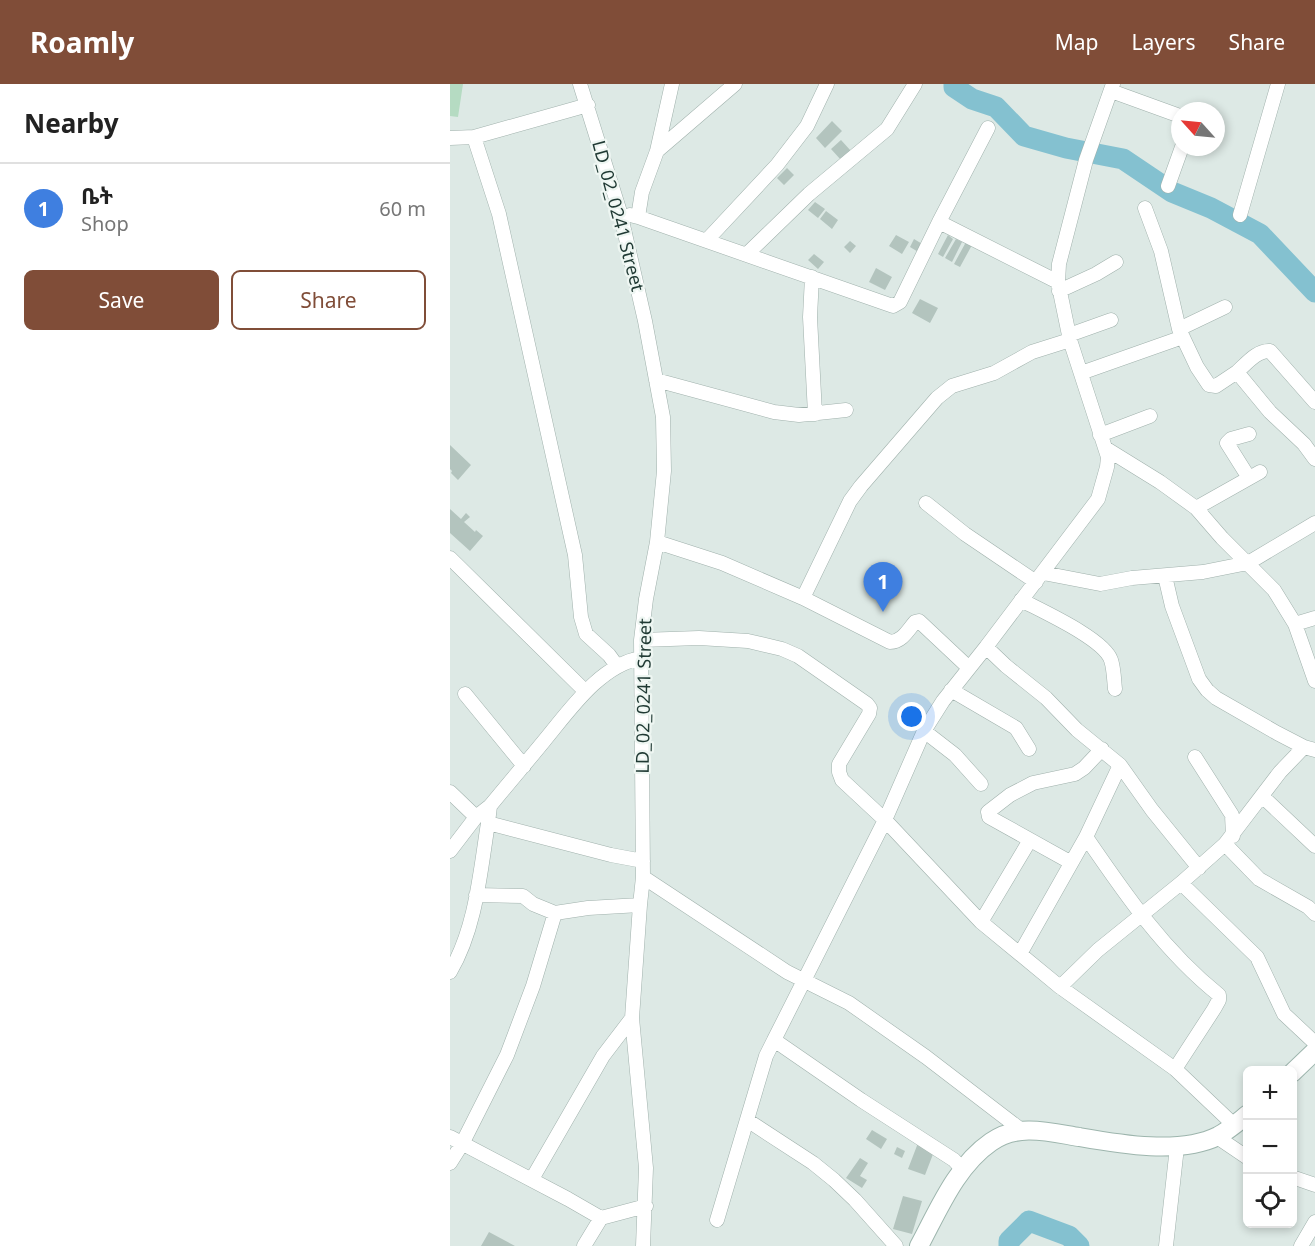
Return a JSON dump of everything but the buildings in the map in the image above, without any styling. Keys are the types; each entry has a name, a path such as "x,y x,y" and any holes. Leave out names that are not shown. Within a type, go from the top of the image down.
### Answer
{"main road":[{"path":"1297,1069 1315,1051"},
{"path":"919,1246 963,1170 990,1142 1020,1129 1138,1146 1178,1147 1217,1137 1241,1120"}],"street":[{"name":"LD_02_0241 Street","path":"580,84 620,212 645,321 663,417 664,471 657,542 646,599 641,658 644,877 639,905 632,1018 646,1168 643,1246"},
{"path":"638,217 642,192 657,151 672,84"},
{"path":"657,151 735,84"},
{"path":"707,240 777,165 801,134 827,84"},
{"path":"747,254 809,194 886,129 915,84"},
{"path":"1240,215 1278,84"},
{"path":"717,1220 766,1056 885,820 924,731 968,667 986,647 1098,499 1107,466 1102,442 1070,338 1059,287 1059,264 1088,155 1112,87 1171,112"},
{"path":"450,138 474,137 588,105"},
{"path":"620,212 813,277 883,304 897,305 988,128"},
{"path":"474,137 502,225 575,555 581,616 586,634 609,655 617,666"},
{"path":"1168,186 1179,156"},
{"path":"1145,208 1161,251 1181,333 1197,367 1209,385 1216,386 1265,350 1270,351 1315,402"},
{"path":"939,222 1059,287 1096,274 1116,262"},
{"path":"813,277 810,317 814,414"},
{"path":"1080,373 1181,333 1225,308"},
{"path":"803,598 850,501 937,398 952,386 993,373 1032,352 1111,320"},
{"path":"1237,372 1270,412 1304,444 1315,459"},
{"path":"656,380 774,412 799,415 846,410"},
{"path":"1102,442 1150,416"},
{"path":"1196,508 1255,475 1227,443 1231,439 1249,434"},
{"path":"1102,442 1196,508 1222,538 1274,590 1295,624 1315,681"},
{"path":"926,503 965,534 1039,577 1100,584 1248,563 1315,523"},
{"path":"657,542 722,563 803,598 890,642 901,639 915,622 919,621 968,667"},
{"path":"450,558 585,691"},
{"path":"1060,987 1098,950 1199,868 1229,840 1280,772 1310,749 1277,734 1216,698 1207,690 1199,679 1172,606 1165,576"},
{"path":"1021,600 1061,621 1105,649 1111,660 1115,688"},
{"path":"1295,624 1315,618"},
{"path":"642,640 699,638 748,641 782,649 798,656 867,704 870,708 868,714 839,764 842,780 885,820 981,922 1021,952 1060,987 1175,1069 1241,1120"},
{"path":"986,647 1046,698 1077,730 1120,765 1152,810 1199,868"},
{"path":"450,851 482,820 490,806 585,691 617,666 641,658"},
{"path":"951,690 1016,728 1029,749"},
{"path":"465,694 524,766"},
{"path":"924,731 955,755 981,784"},
{"path":"1070,862 989,817 988,812 1010,795 1033,783 1075,774 1102,749"},
{"path":"1195,757 1232,815 1229,840 1259,879 1308,907 1315,914"},
{"path":"1021,952 1086,837 1120,765"},
{"path":"450,792 482,820 601,853 643,861"},
{"path":"1262,796 1315,846"},
{"path":"450,972 464,944 476,895 482,820"},
{"path":"1086,837 1140,915 1166,946 1202,982 1219,995 1214,1009 1175,1069"},
{"path":"981,922 1030,840"},
{"path":"644,877 787,972 849,1003 926,1057 1020,1129"},
{"path":"1181,883 1257,957 1284,1014 1315,1043"},
{"path":"476,895 523,896 533,904 555,913 588,908 639,905"},
{"path":"450,1163 456,1140 511,1044 533,986 555,913"},
{"path":"532,1179 603,1056 632,1018"},
{"path":"774,1040 954,1160 963,1170"},
{"path":"747,1120 820,1168 855,1200 896,1246"},
{"path":"1217,1137 1243,1155"},
{"path":"456,1140 601,1218"},
{"path":"1166,1246 1178,1147"},
{"path":"1297,1178 1315,1185"},
{"path":"584,1246 601,1218 646,1206"},
{"path":"1301,1246 1315,1222"}],"green space":[{"path":"450,84 463,84 458,117 450,116"}],"waterway":[{"path":"954,84 954,87 972,99 996,107 1024,136 1066,148 1123,159 1172,192 1211,208 1260,234 1315,292"},
{"path":"1009,1246 1009,1241 1029,1221 1069,1236 1079,1246"}],"place":[{"name":"ቤት","path":"883,612"}]}
